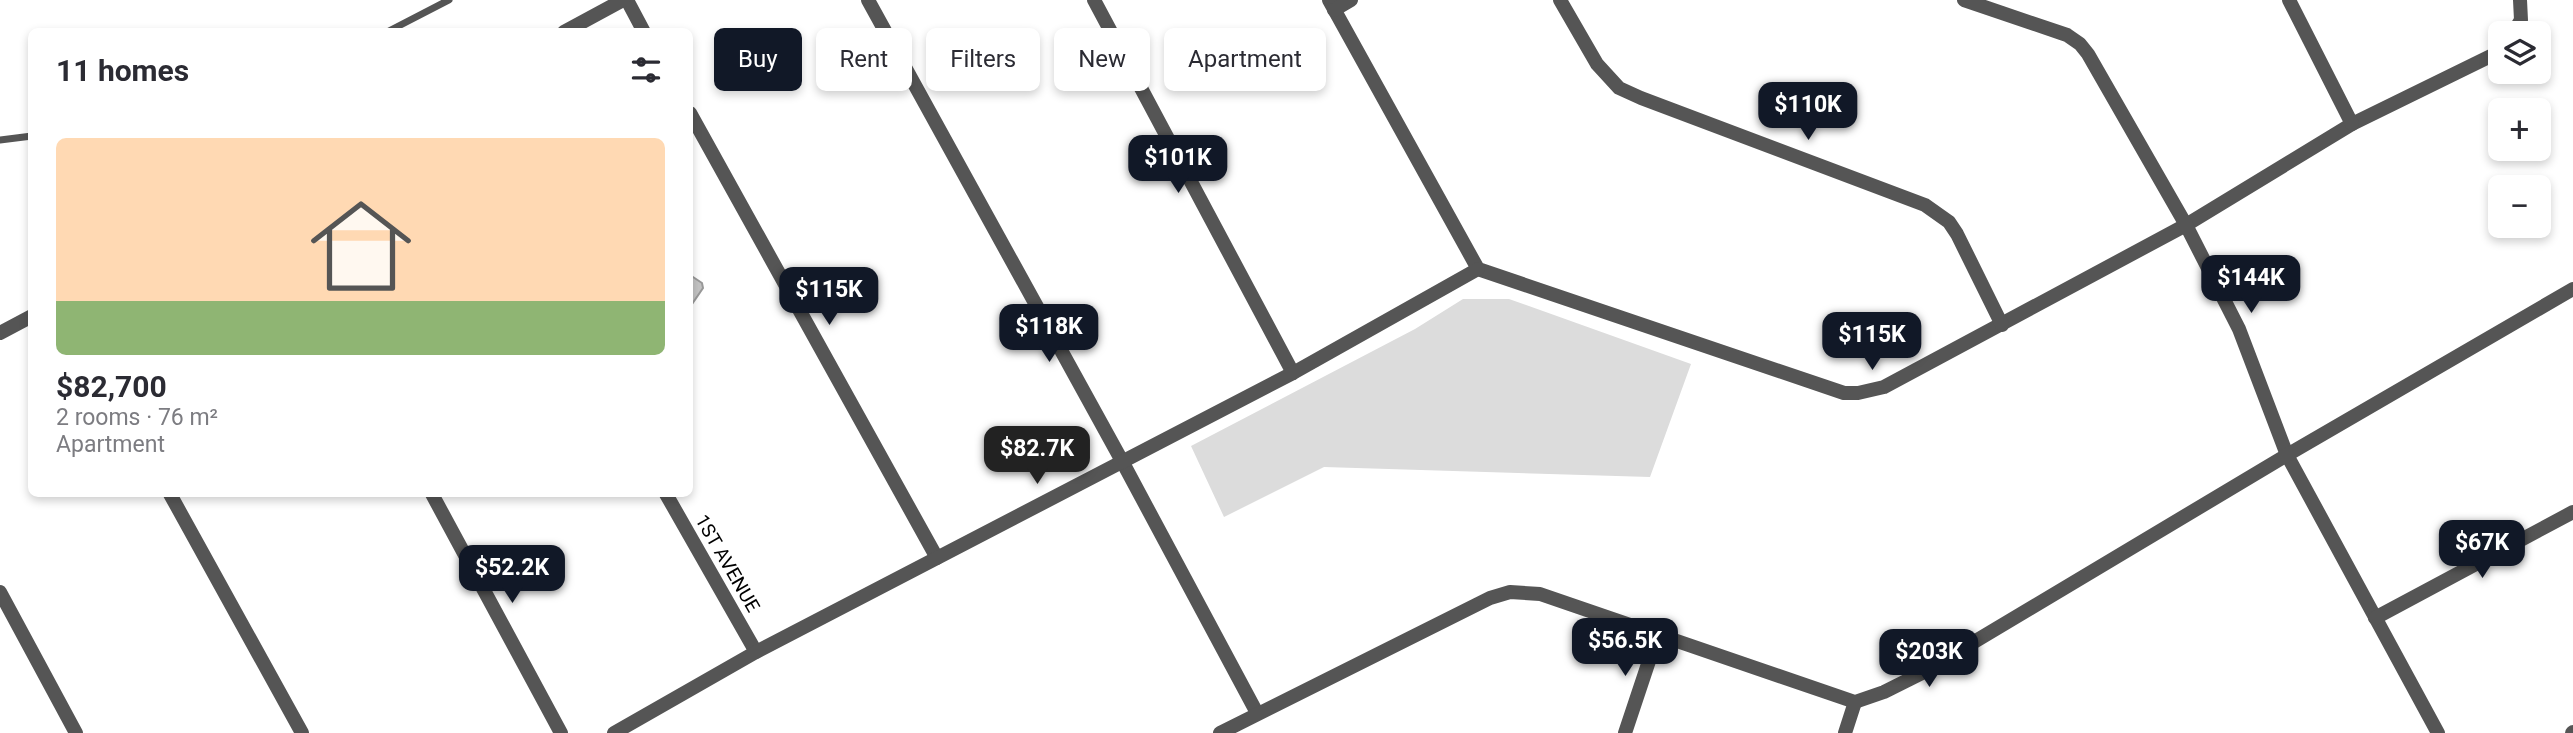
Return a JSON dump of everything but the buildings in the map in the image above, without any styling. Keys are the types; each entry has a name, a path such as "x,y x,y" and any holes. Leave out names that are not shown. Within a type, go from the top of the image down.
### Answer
{"street":[{"path":"572,28 625,0 642,28"},
{"path":"868,0 1122,461 1257,713"},
{"path":"1094,0 1293,373"},
{"path":"1351,0 1332,5 1478,269 1844,393 1884,387 2186,225 2352,124 2488,57"},
{"path":"1560,0 1597,64 1619,88 1925,205 1938,213 1957,234 2002,325"},
{"path":"1964,0 2067,34 2088,54 2186,225 2239,329 2287,455 2438,733"},
{"path":"2289,0 2352,124"},
{"path":"2519,0 2520,21"},
{"path":"693,118 937,558"},
{"path":"614,733 756,652 1293,373 1478,269"},
{"path":"1220,733 1490,597 1510,592 1540,594 1856,702 1884,692 1922,673 2287,455 2573,289"},
{"path":"0,333 28,318"},
{"path":"172,497 302,733"},
{"path":"434,497 561,733"},
{"name":"1ST AVENUE","path":"668,497 756,652"},
{"path":"2375,618 2573,512"},
{"path":"0,592 76,733"},
{"path":"1625,733 1658,634"},
{"path":"1845,733 1856,702"}],"lane":[{"path":"395,28 449,0"},
{"path":"0,140 28,136"}],"shaded area":[{"path":"1463,299 1509,299 1691,364 1650,477 1324,467 1224,517 1191,446 1415,329"}]}
